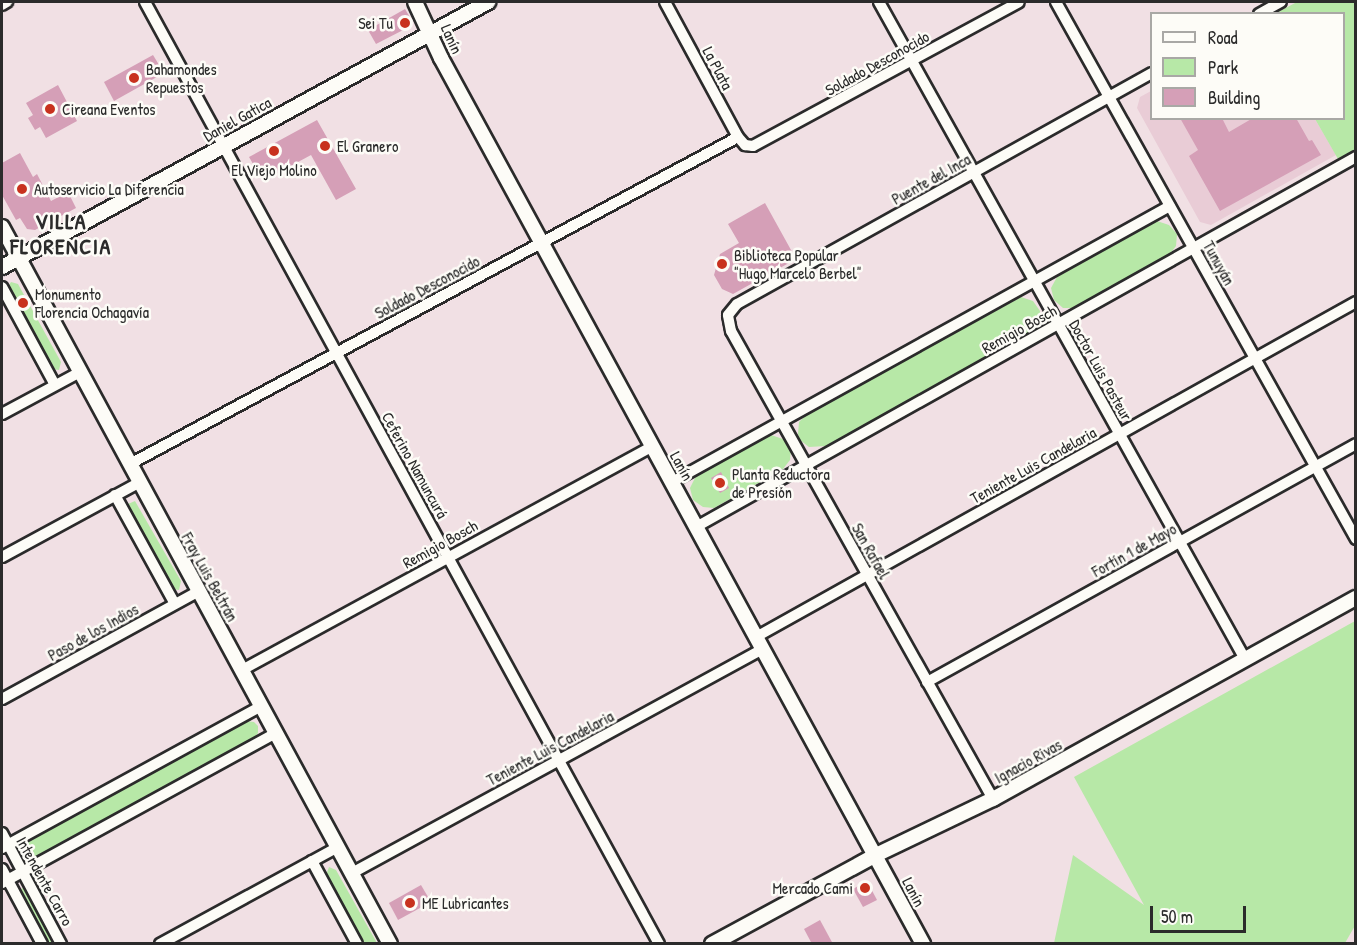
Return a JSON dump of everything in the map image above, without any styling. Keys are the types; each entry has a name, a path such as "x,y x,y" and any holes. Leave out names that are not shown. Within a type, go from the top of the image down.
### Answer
{"street":[{"path":"2,5 7,2"},
{"name":"Ceferino Namuncurá","path":"145,2 658,944"},
{"name":"Lanín","path":"415,2 441,58 923,944"},
{"name":"Daniel Gatica","path":"2,267 488,2"},
{"name":"La Plata","path":"665,2 738,137 748,146"},
{"name":"Doctor Luis Pasteur","path":"879,2 1245,659"},
{"name":"Soldado Desconocido","path":"748,146 762,144 1019,2"},
{"name":"Tunuyán","path":"1056,2 1356,539"},
{"path":"1263,12 1281,2"},
{"name":"Puente del Inca","path":"728,315 737,304 1150,74"},
{"name":"Soldado Desconocido","path":"130,464 738,137"},
{"name":"Remigio Bosch","path":"696,527 1356,157"},
{"name":"Remigio Bosch","path":"672,482 1170,206"},
{"name":"Fray Luis Beltrán","path":"2,227 390,944"},
{"path":"2,287 55,385"},
{"name":"Teniente Luis Candelaria","path":"756,637 1356,302"},
{"name":"San Rafael","path":"728,315 731,331 993,799"},
{"path":"2,414 80,372"},
{"name":"Fortín 1 de Mayo","path":"927,682 1356,444"},
{"name":"Remigio Bosch","path":"242,670 652,446"},
{"path":"2,557 140,482"},
{"path":"115,495 175,604"},
{"name":"Paso de los Indios","path":"2,699 199,591"},
{"name":"Ignacio Rivas","path":"712,944 876,855 993,799 1356,598"},
{"name":"Teniente Luis Candelaria","path":"352,873 763,649"},
{"path":"5,846 261,706"},
{"path":"4,881 276,733"},
{"name":"Intendente Carro","path":"2,833 5,846 62,944"},
{"path":"160,944 338,847"},
{"path":"312,861 357,944"},
{"name":"Intendente Carro","path":"2,869 4,881 42,944"}],"shaded area":[{"path":"1150,92 1150,120 1316,120 1336,155 1211,225 1200,222 1137,108 1140,97"}],"green space":[{"path":"1297,2 1355,2 1355,150 1338,159 1316,120 1345,120 1345,12 1278,12"},
{"path":"1157,221 1169,225 1177,234 1176,246 1169,255 1075,308 1063,308 1054,300 1051,288 1057,277"},
{"path":"11,282 18,284 61,362 59,370 52,369 7,288"},
{"path":"1021,297 1033,301 1040,311 1040,322 1033,331 826,446 809,447 800,440 799,422 808,413"},
{"path":"771,435 783,439 791,449 790,460 783,469 714,508 703,507 693,500 690,488 696,476"},
{"path":"135,501 181,581 179,590 172,589 128,509 128,504"},
{"path":"1355,621 1356,924 1345,943 1054,943 1073,855 1144,905 1074,777"},
{"path":"245,721 254,722 258,726 258,733 254,738 34,858 27,859 19,854 19,848 24,841"},
{"path":"329,867 336,870 377,943 363,943 326,875"},
{"path":"22,888 26,889 55,943 48,943 20,893"}],"building":[{"path":"405,9 411,19 409,27 376,44 368,30"},
{"name":"Bahamondes Repuestos","path":"153,55 164,73 114,101 104,82"},
{"name":"Cireana Eventos","path":"58,85 77,121 46,138 40,127 35,130 28,118 33,115 26,103"},
{"path":"317,120 356,189 336,200 311,155 263,181 249,157"},
{"path":"1181,120 1223,120 1229,132 1250,120 1297,120 1309,141 1312,140 1321,155 1220,211 1189,156 1198,150"},
{"path":"20,153 33,177 37,174 51,201 68,192 76,208 35,230 27,229 20,218 16,220 2,195 2,163"},
{"path":"765,203 796,259 733,294 722,289 714,275 720,254 739,243 728,224"},
{"name":"Planta Reductora de Presión","path":"721,472 729,488 720,493 711,478"},
{"path":"867,881 877,900 863,907 853,889"},
{"name":"ME Lubricantes","path":"421,885 431,902 398,920 389,903"},
{"path":"820,920 833,944 812,944 804,929"}],"place":[{"name":"Sei Tu","path":"405,23"},
{"name":"Bahamondes Repuestos","path":"134,78"},
{"name":"Cireana Eventos","path":"50,109"},
{"name":"El Granero","path":"325,146"},
{"name":"El Viejo Molino","path":"274,151"},
{"name":"Autoservicio La Diferencia","path":"22,189"},
{"name":"Biblioteca Popular \"Hugo Marcelo Berbel\"","path":"722,264"},
{"name":"Monumento Florencia Ochagavía","path":"23,303"},
{"name":"Planta Reductora de Presión","path":"720,483"},
{"name":"Mercado Cami","path":"865,888"},
{"name":"ME Lubricantes","path":"410,903"}],"district":[{"name":"VILLA FLORENCIA","path":"61,234"}]}
